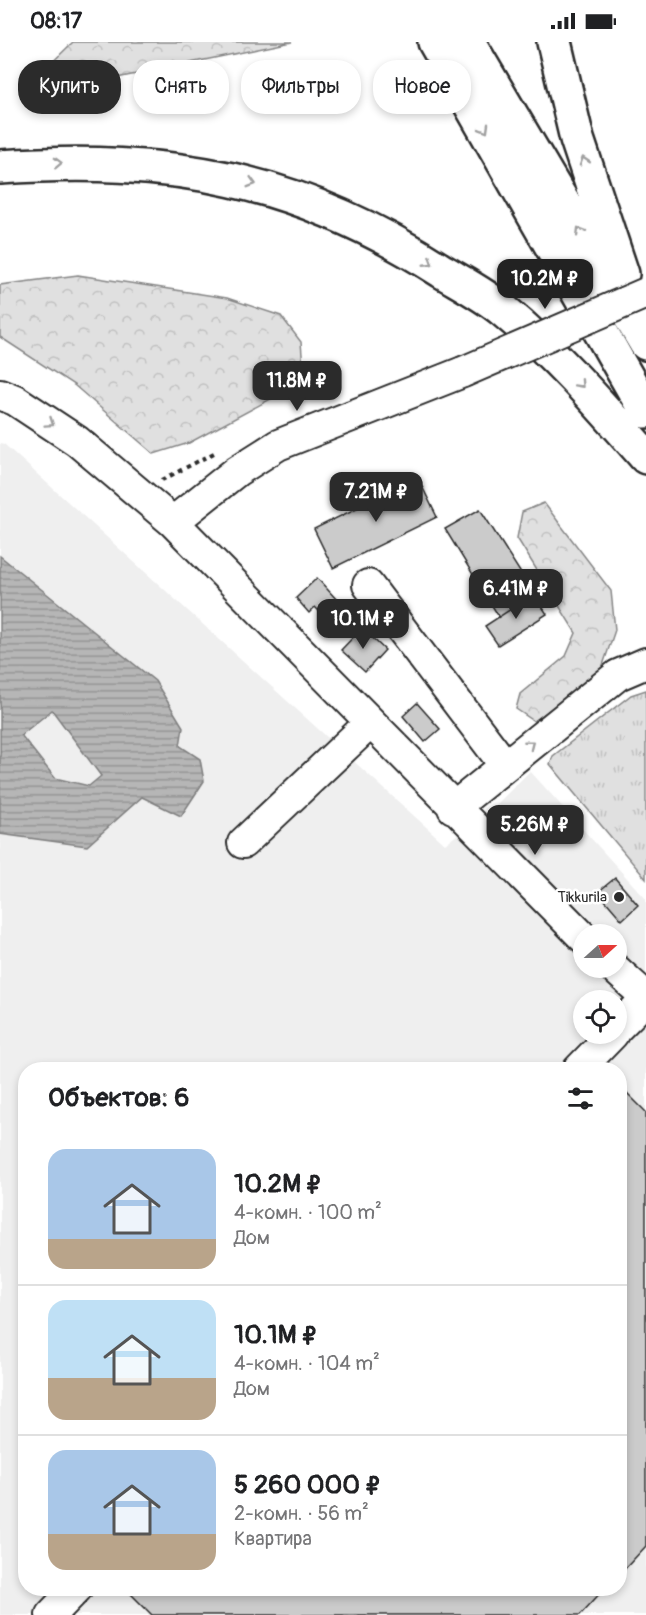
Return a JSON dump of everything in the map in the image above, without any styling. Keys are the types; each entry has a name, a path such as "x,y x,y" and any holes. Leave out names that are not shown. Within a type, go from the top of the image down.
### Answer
{"main road":[{"path":"435,42 646,411"},
{"path":"468,42 644,339"},
{"path":"554,42 577,139 644,339"},
{"path":"0,167 62,163 155,166 239,180 302,198 401,244 502,309 578,381 646,457"}],"street":[{"path":"173,522 237,471 278,445 463,372 646,293"},
{"path":"0,394 15,400 77,441 173,522 573,927"},
{"path":"368,585 504,764"},
{"path":"453,807 618,675 646,663"},
{"path":"243,843 370,723"},
{"path":"625,978 646,998 627,1018"},
{"path":"586,1062 603,1044"},
{"path":"51,1615 69,1596"}],"shaded area":[{"path":"0,443 4,444 445,844 498,803 530,771 646,899 646,1615 0,1615"},
{"path":"0,556 155,681 183,727 180,746 200,759 204,781 181,816 142,797 87,846 0,834","holes":["52,710 101,776 89,786 55,778 21,735"]}],"green space":[{"path":"73,42 292,42 204,60 133,60 133,75 121,77 121,60 55,60"},
{"path":"78,275 227,298 281,316 301,342 304,381 189,443 154,454 74,385 0,337 0,285"},
{"path":"544,503 611,591 615,630 600,674 534,721 516,709 520,694 566,656 576,633 517,538 522,512"},
{"path":"646,690 646,879 550,764 553,756 631,695"}],"building":[{"path":"418,478 437,517 333,568 314,529"},
{"path":"480,509 534,594 499,617 445,529"},
{"path":"317,578 338,601 323,615 315,607 309,613 296,598"},
{"path":"534,594 547,614 498,645 485,626"},
{"path":"362,628 385,650 365,672 341,650"},
{"path":"417,703 440,729 425,742 403,716"},
{"path":"615,878 638,905 622,920 598,892"},
{"path":"627,1093 646,1112 646,1546 627,1566"},
{"path":"133,1596 598,1596 580,1615 152,1615"}],"place":[{"name":"Tikkurila","path":"619,897"}]}
